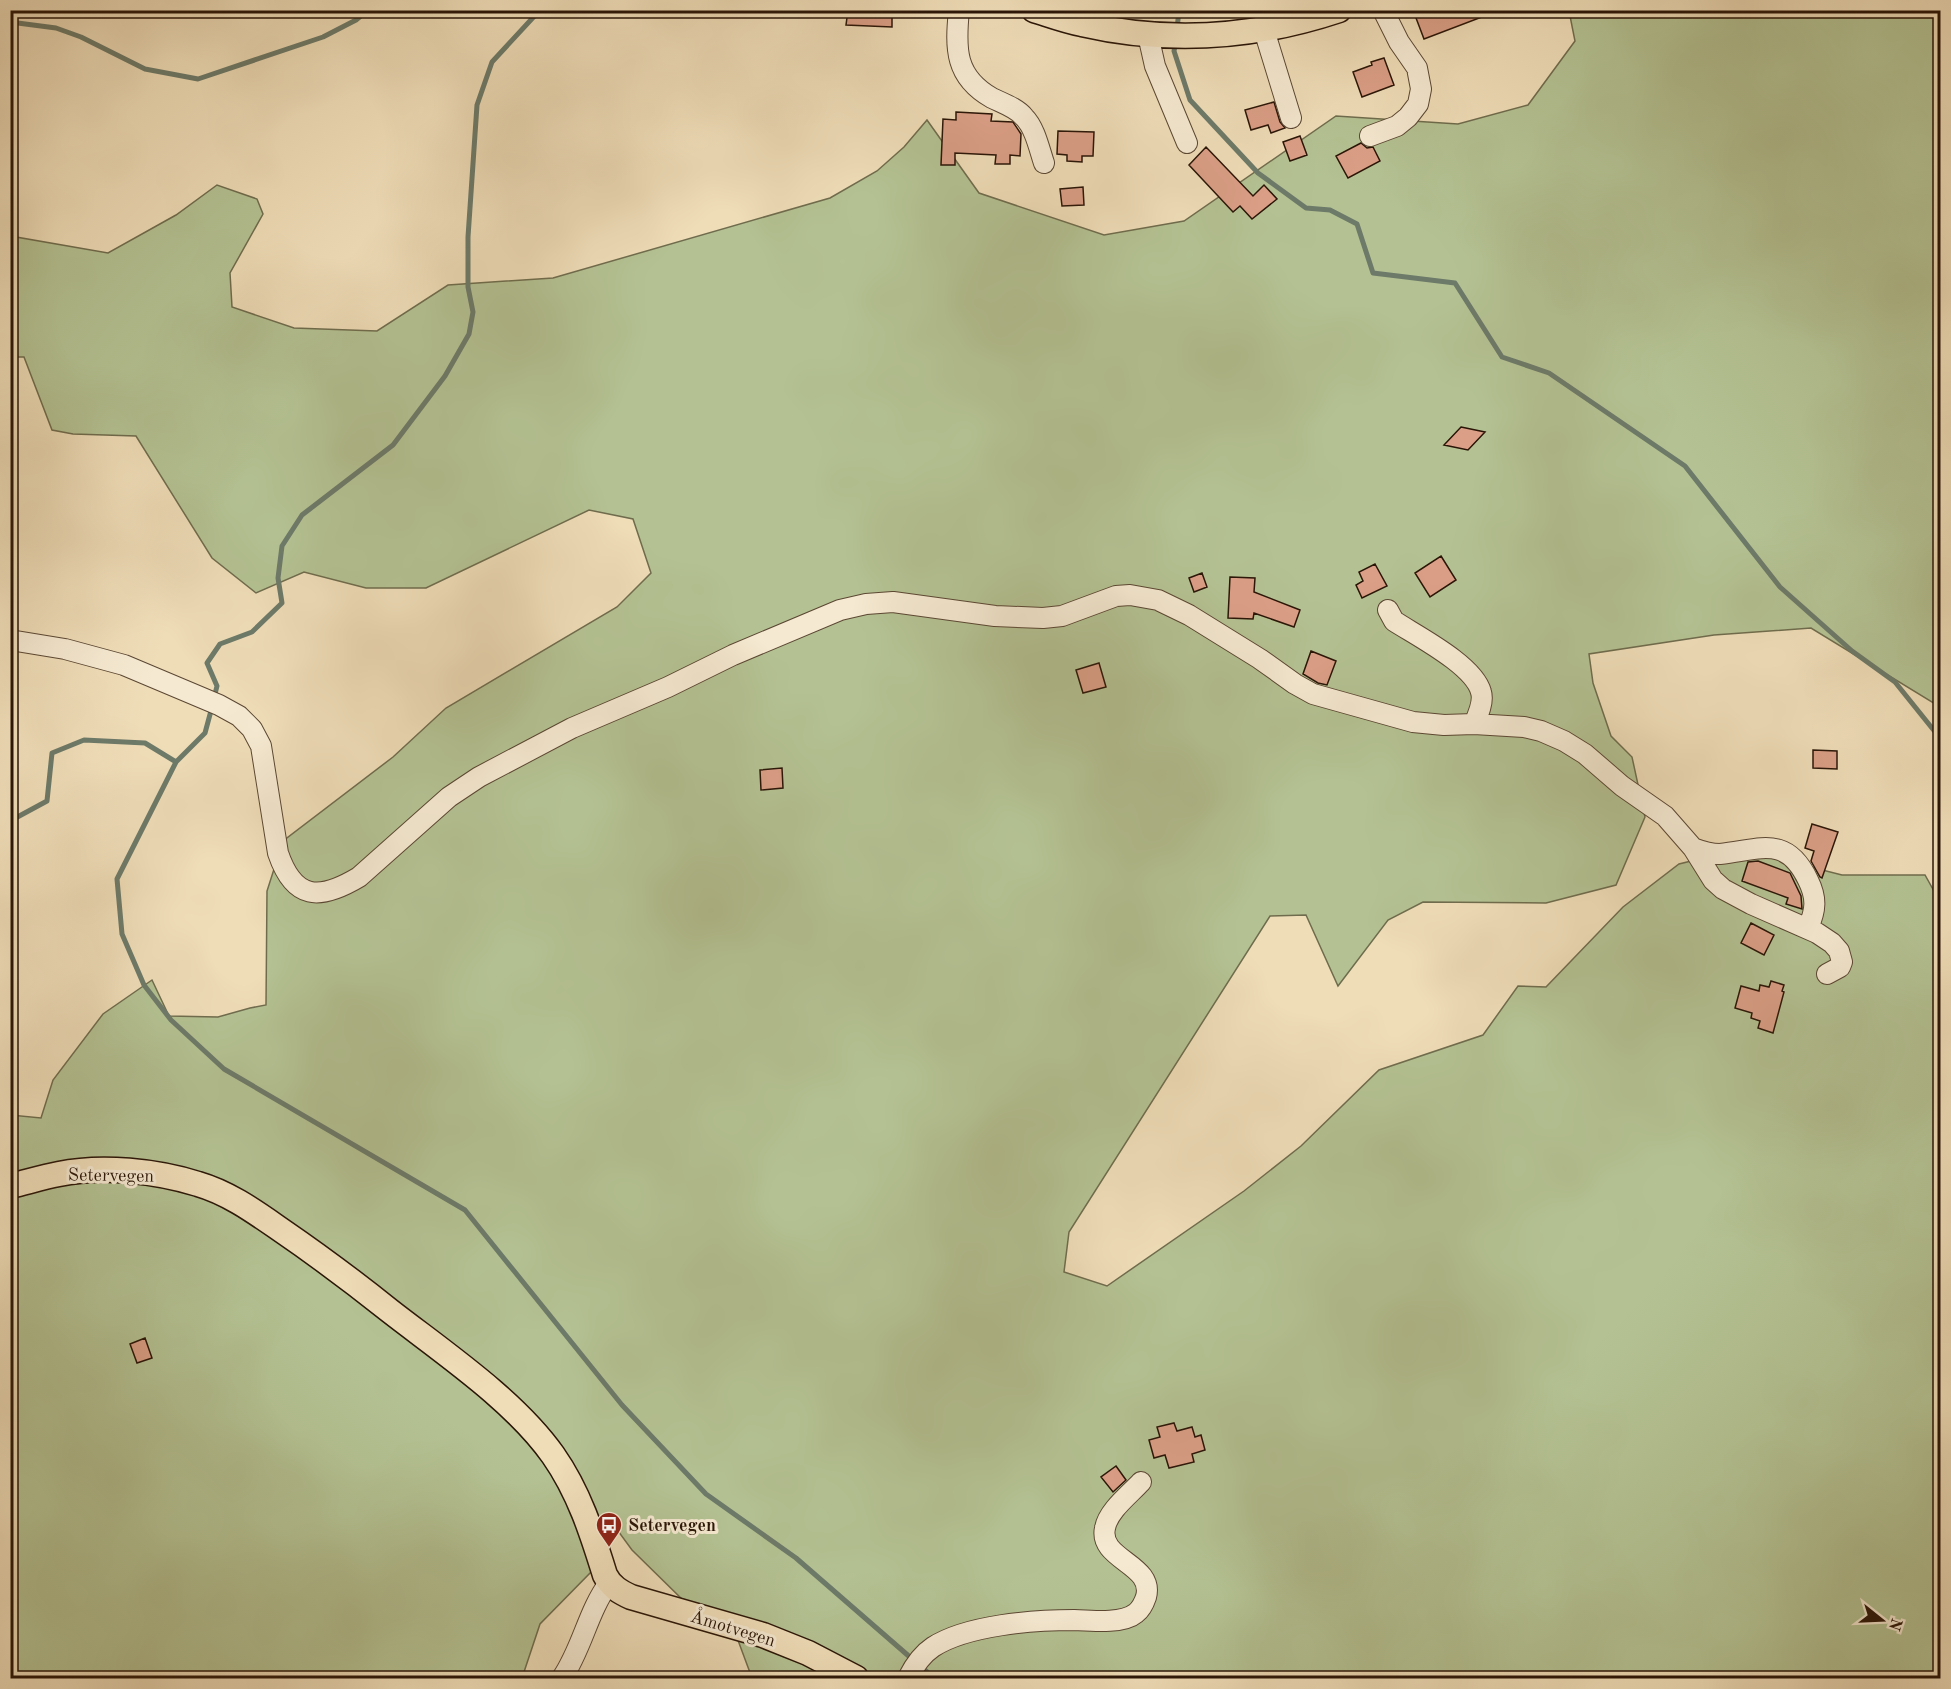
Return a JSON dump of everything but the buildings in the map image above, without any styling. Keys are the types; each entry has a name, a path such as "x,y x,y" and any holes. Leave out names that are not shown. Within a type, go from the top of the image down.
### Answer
{"main road":[{"path":"1034,10 1080,24 1169,36 1227,35 1264,30 1339,10"},
{"name":"Setervegen","path":"10,1186 60,1173 89,1170 142,1172 174,1177 207,1186 254,1211 322,1258 455,1361 528,1425 555,1457 575,1491 609,1583"},
{"name":"Åmotvegen","path":"609,1583 631,1597 722,1622 787,1644 856,1678"}],"street":[{"path":"959,10 958,56 962,68 970,81 983,93 1022,114 1030,124 1044,163"},
{"path":"1370,136 1397,126 1408,117 1418,104 1421,89 1417,68 1399,42 1383,10"},
{"path":"1264,30 1291,117"},
{"path":"1169,36 1155,66 1187,143"},
{"path":"10,640 65,649 124,665 219,705 239,716 252,729 261,746 282,867 289,879 299,888 316,893 344,886 359,877 449,797 479,777 572,728 826,615 866,604 893,602 995,616 1043,618 1062,615 1116,596 1139,596 1169,604 1189,615 1313,694 1413,722 1524,727 1541,731 1564,741 1585,754 1623,786 1665,816 1693,848 1713,880 1723,889 1808,928 1832,943 1842,957 1842,962 1840,967 1827,974"},
{"path":"1388,610 1394,621 1463,667 1476,680 1482,699 1474,724"},
{"path":"1693,848 1720,854 1761,847 1783,852 1792,857 1802,868 1814,890 1815,908 1808,928"},
{"path":"908,1678 920,1658 932,1648 957,1635 1041,1620 1107,1621 1131,1617 1140,1610 1146,1599 1145,1581 1137,1570 1106,1544 1104,1531 1112,1514 1141,1482"},
{"path":"562,1678 583,1639 602,1592 609,1583"}],"green space":[{"path":"1569,11 1940,11 1940,707 1811,628 1714,635 1589,654 1593,683 1611,736 1632,757 1645,817 1616,885 1546,903 1423,902 1388,920 1338,986 1306,915 1270,916 1069,1232 1064,1272 1107,1286 1244,1191 1301,1146 1379,1070 1483,1035 1518,986 1546,987 1623,907 1679,864 1740,849 1842,875 1925,875 1934,891 1940,891 1940,1678 752,1678 729,1616 684,1601 632,1550 613,1524 591,1572 540,1624 522,1678 11,1678 11,1115 41,1118 53,1080 103,1014 152,980 169,1016 218,1017 266,1005 267,891 283,841 393,757 446,708 617,607 651,573 633,519 589,510 426,588 366,588 304,572 256,593 212,558 136,436 73,434 52,430 24,357 11,357 10,236 108,253 176,215 217,185 257,199 263,214 230,273 232,307 294,328 377,331 448,285 553,278 830,198 877,171 904,147 927,120 979,193 1104,235 1184,221 1336,116 1458,124 1528,105 1575,41"}],"waterway":[{"path":"10,22 56,28 81,37 145,69 198,79 323,37 356,20 368,10"},
{"path":"214,698 217,686 207,663 220,644 252,632 282,603 278,578 282,546 302,515 393,445 445,376 469,334 473,312 468,287 468,237 477,105 492,62 540,10"},
{"path":"1177,29 1179,10"},
{"path":"1176,41 1174,51 1190,100 1258,173 1306,208 1330,210 1357,224 1373,273 1455,283 1502,357 1549,373 1685,466 1780,587 1852,651 1895,682 1940,738"},
{"path":"10,821 47,801 52,753 84,740 145,743 176,762 205,733 212,707"},
{"path":"176,762 117,879 122,934 144,985 171,1020 224,1069 465,1210 622,1405 706,1494 796,1558 934,1678"}],"place":[{"name":"Setervegen","path":"609,1548"}]}
